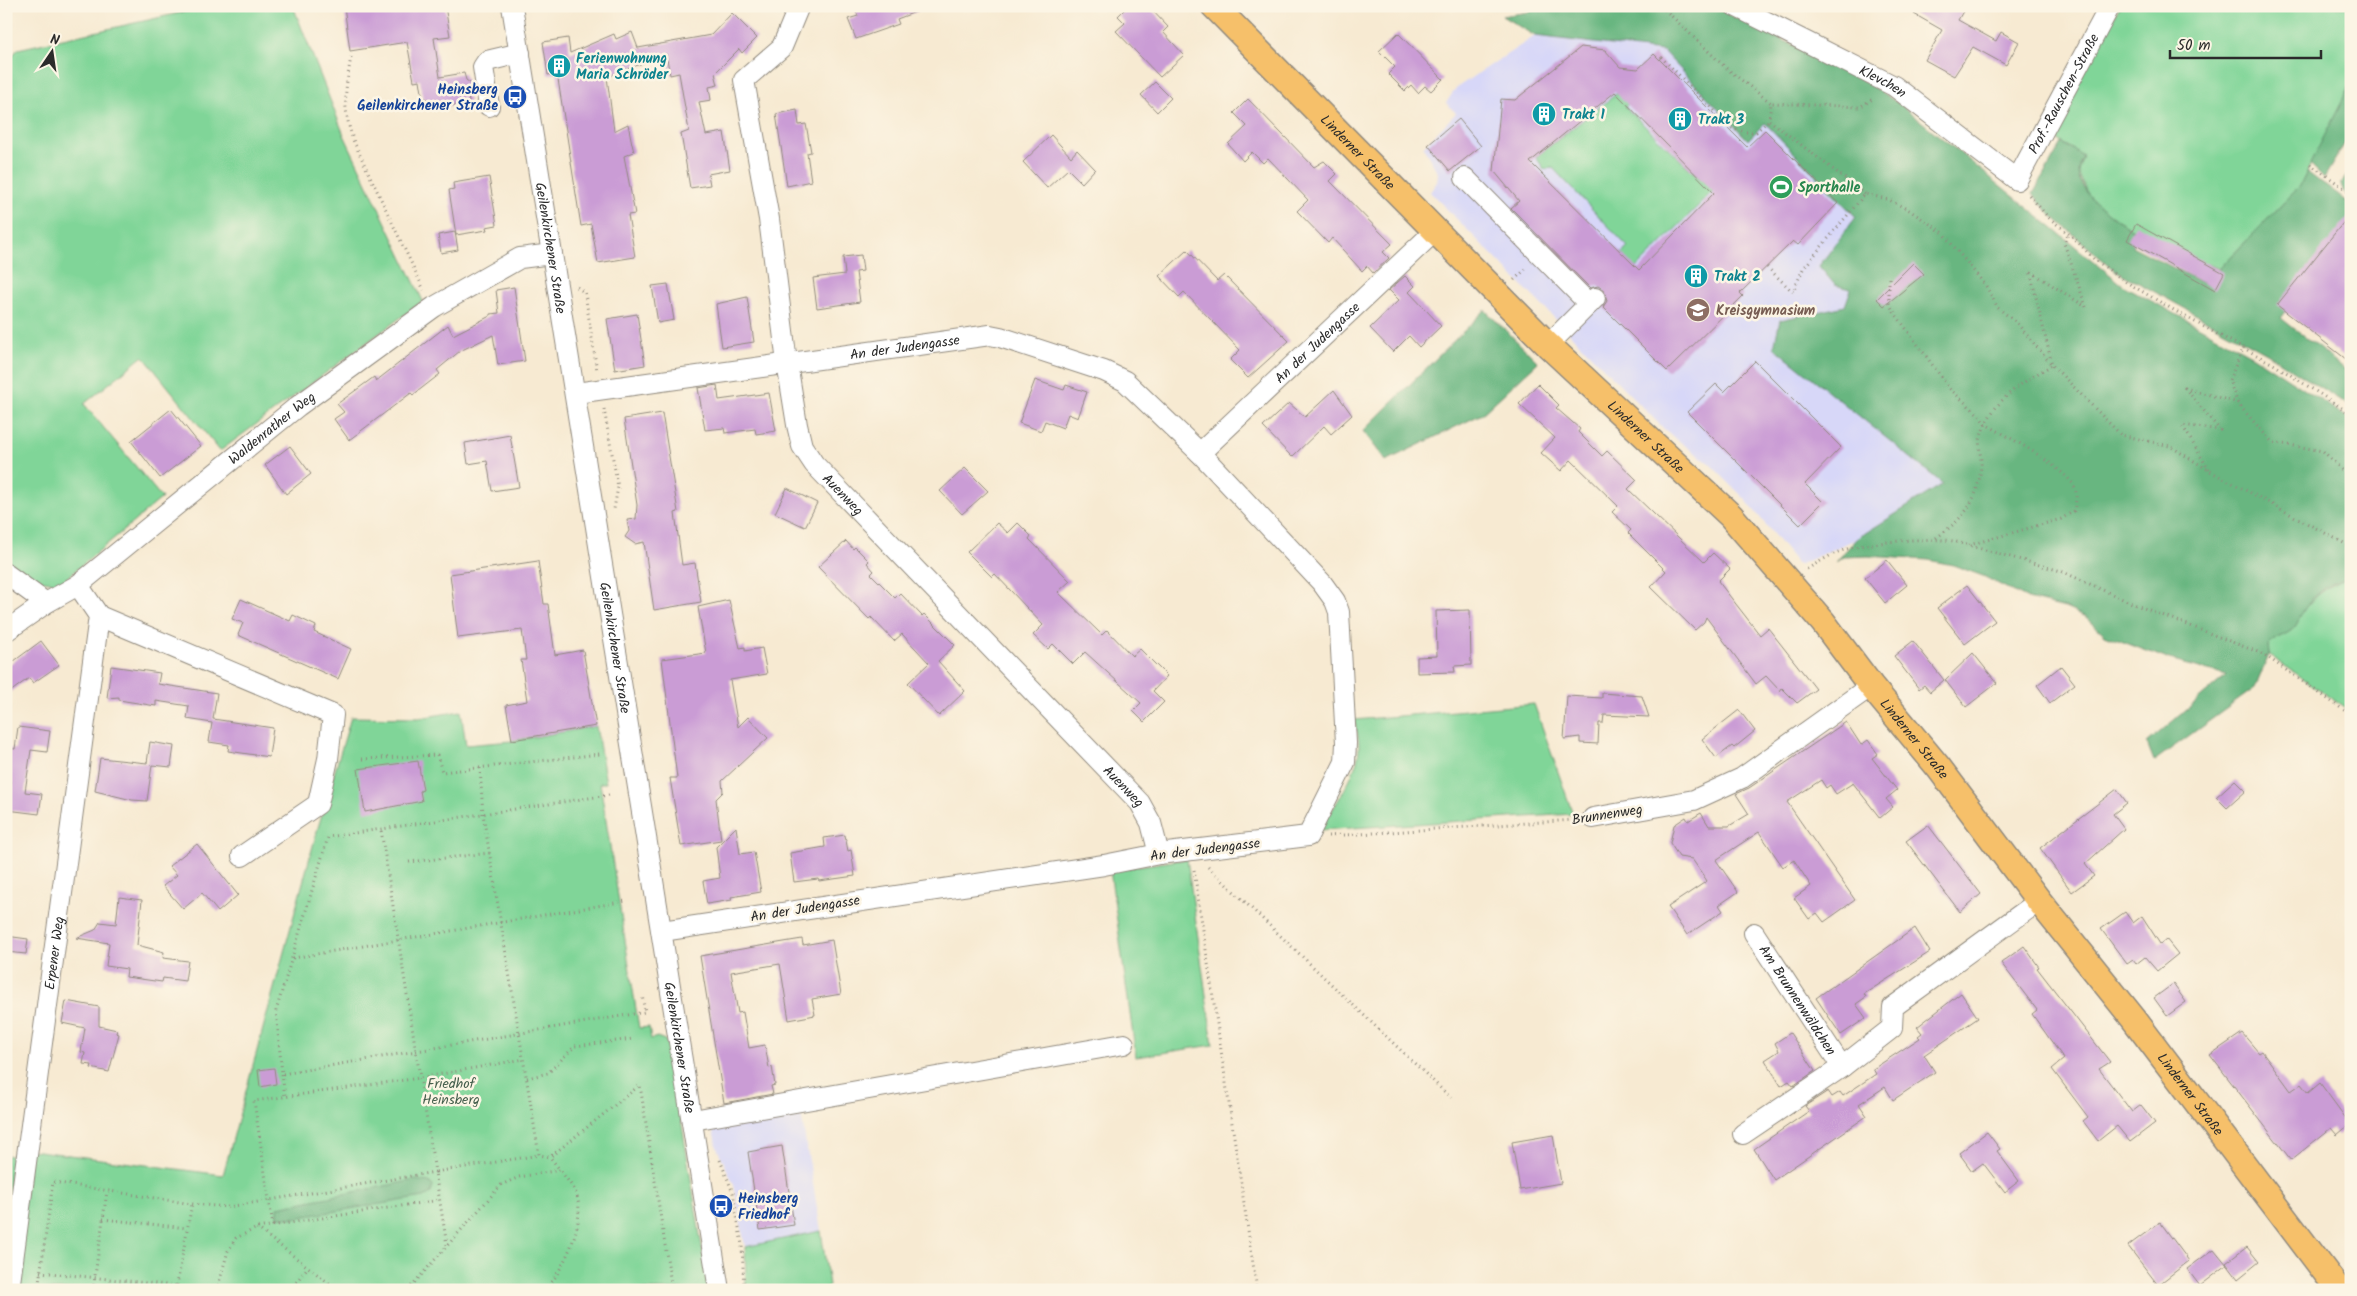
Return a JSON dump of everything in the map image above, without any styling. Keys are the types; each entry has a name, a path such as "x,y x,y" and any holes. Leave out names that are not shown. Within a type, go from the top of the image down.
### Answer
{"main road":[{"name":"Linderner Straße","path":"1214,6 1548,344 1731,516 1823,622 1871,686 1939,768 2039,901 2133,1018 2339,1290"}],"street":[{"name":"Geilenkirchener Straße","path":"512,6 576,393 719,1290"},
{"name":"Auenweg","path":"799,6 782,47 744,80 768,219 787,362 802,446 814,464 1140,803 1151,823 1159,854"},
{"name":"Klevchen","path":"1734,6 1894,86 2017,180"},
{"name":"Prof.-Rauschen-Straße","path":"2017,180 2110,6"},
{"path":"489,106 483,67 487,61 520,53"},
{"path":"1465,178 1592,301 1548,344"},
{"name":"An der Judengasse","path":"1200,453 1434,230"},
{"name":"Waldenrather Weg","path":"6,631 46,603 78,585 298,406 434,307 520,258 552,254"},
{"name":"An der Judengasse","path":"576,393 990,335 1000,337 1104,371 1125,381 1200,453 1322,583 1335,601 1339,612 1346,744 1345,762 1308,836 1159,854 1104,865 662,931"},
{"path":"6,574 46,603"},
{"path":"78,585 98,616 333,715 328,760 318,804 242,856"},
{"name":"Erpener Weg","path":"9,1290 98,616"},
{"name":"Brunnenweg","path":"1593,818 1694,800 1742,778 1871,686"},
{"name":"Am Brunnenwäldchen","path":"1743,1134 1842,1067 1892,1028 1893,1007 2039,901"},
{"name":"Am Brunnenwäldchen","path":"1754,933 1842,1067"},
{"path":"693,1120 1124,1044"}],"path":[{"path":"1661,6 1726,68 1771,103 1798,106 1860,107 1894,86"},
{"path":"1661,56 1732,128 1745,132 1756,132 1769,120 1771,103"},
{"path":"351,57 344,98 346,117 353,140 419,282 434,307"},
{"path":"1769,120 1865,194 1887,199 1909,210 1942,232 1986,286 1998,308 2016,322 2052,365 2121,435 2170,446 2210,472 2351,547"},
{"path":"2310,164 2351,193"},
{"path":"2017,180 2048,217 2094,259 2126,282 2184,316 2244,346 2351,414"},
{"path":"1767,267 1793,292 1804,269 1865,194"},
{"path":"2052,365 2030,271 2086,307 2064,243 2068,234"},
{"path":"1516,279 1526,269"},
{"path":"1890,278 1889,303 1950,389 1986,424 2059,471 2074,485 2077,498 2074,511 2061,519 1966,546"},
{"path":"2244,346 2229,380 2238,404 2272,442 2322,451 2351,479"},
{"path":"1936,538 1958,522 1969,508 1978,488 1981,464 1979,441 1993,410 2008,394 2052,365"},
{"path":"2210,472 2182,425 2220,430 2185,388 2238,404"},
{"path":"1786,580 1842,550 1878,543 1936,538 2061,571 2136,606 2263,654 2351,715"},
{"path":"362,759 437,755 442,772 600,754"},
{"path":"480,768 483,814 539,1155"},
{"path":"285,1096 276,1011 328,837 609,795"},
{"name":"Brunnenweg","path":"1308,836 1333,836 1593,818"},
{"path":"382,830 415,1052 447,1245"},
{"path":"1191,851 1451,1098"},
{"path":"1191,851 1257,1290"},
{"path":"409,862 490,852"},
{"path":"293,958 501,924 626,901"},
{"path":"282,1074 520,1035 645,1012 642,995"},
{"path":"527,1078 548,1073 575,1046 634,1039"},
{"path":"273,1226 254,1101 420,1078 524,1059"},
{"path":"550,1157 640,1085 672,1290"},
{"path":"38,1290 53,1182 192,1204 228,1207 539,1155 550,1157 575,1191 579,1203 570,1250 559,1274 546,1290"},
{"path":"719,1158 733,1192 742,1245 744,1290"},
{"path":"408,1290 501,1185 519,1177 560,1170"},
{"path":"93,1290 107,1191"},
{"path":"217,1290 228,1251 236,1238 257,1228 440,1200"},
{"path":"40,1272 176,1288 192,1204"},
{"path":"103,1219 187,1228"},
{"path":"257,1228 338,1290"},
{"path":"290,1290 308,1267"}],"shaded area":[{"name":"Kreisgymnasium","path":"1535,36 1663,50 1747,140 1765,123 1857,217 1898,251 1803,370 1944,484 1856,539 1798,565 1746,500 1709,463 1668,433 1430,192 1437,182 1438,173 1423,147 1456,113 1446,103 1456,88"},
{"path":"801,1114 821,1231 745,1247 734,1185 717,1148 712,1127"}],"green space":[{"path":"211,6 293,6 344,135 423,301 220,451 143,356 84,404 162,498 62,582 38,579 6,560 6,63 18,49"},
{"path":"1542,6 1711,6 1850,72 1901,105 2124,286 2253,356 2351,420 2351,577 2337,581 2318,594 2308,604 2294,628 2268,645 2269,655 2255,688 2154,761 2147,743 2227,675 2173,661 2105,635 2086,617 2065,608 2028,599 1983,576 1953,565 1928,560 1868,556 1843,557 1836,562 1856,539 1943,484 1774,347 1780,320 1845,306 1851,289 1835,285 1819,266 1856,217 1765,123 1748,140 1663,51 1535,36 1502,16 1529,12"},
{"path":"2120,6 2351,6 2351,84 2300,186 2219,269 2137,233 2107,212 2088,195 2078,172 2083,156 2049,134"},
{"path":"2351,84 2351,133 2324,178 2310,164"},
{"path":"1625,87 1634,98 1625,107 1713,191 1624,281 1610,267 1628,247 1553,168 1544,169 1536,157"},
{"path":"2062,143 2083,156 2078,172 2085,190 2101,207 2137,233 2132,246 2211,286 2219,269 2300,186 2307,172 2351,205 2351,228 2281,318 2351,374 2351,407 2266,353 2113,269 2049,213 2033,194"},
{"path":"2349,171 2351,173 2351,197 2344,192 2341,185"},
{"path":"1485,310 1538,362 1482,414 1386,461 1363,431"},
{"path":"2349,576 2351,577 2351,711 2269,655 2268,645 2294,628 2303,610 2320,593"},
{"path":"1534,704 1573,814 1320,830 1344,790 1355,767 1359,746 1354,720"},
{"name":"Friedhof Heinsberg","path":"461,711 466,745 512,741 596,726 606,783 600,783 639,1028 649,1027 651,1039 657,1037 665,1040 669,1046 709,1290 13,1290 31,1150 223,1175 317,831 351,717 419,718"},
{"path":"1187,859 1213,1045 1136,1057 1110,870"},
{"path":"6,1155 12,1156 6,1216"},
{"path":"415,1180 429,1182 433,1186 431,1193 424,1197 294,1218 278,1217 278,1207"},
{"path":"821,1231 829,1285 825,1290 746,1290 745,1247"}],"building":[{"path":"344,6 396,6 396,11 426,6 445,6 450,36 434,38 440,77 464,73 466,80 474,86 468,96 469,103 427,109 426,98 423,99 420,80 414,81 407,42 350,51"},
{"path":"854,6 926,6 926,8 897,19 899,24 856,39 848,19 858,16"},
{"path":"1128,6 1148,6 1168,27 1163,32 1184,55 1160,77 1116,31 1125,23 1118,16"},
{"path":"1930,6 1966,6 1958,20 1996,41 2001,32 2019,42 2006,65 1973,47 1954,76 1925,60 1942,30 1914,14 1916,10 1926,12"},
{"path":"732,13 757,38 742,53 739,49 715,73 718,85 709,87 711,100 699,102 706,135 724,132 730,170 708,174 710,185 690,188 681,134 689,131 679,73 670,75 666,54 607,77 614,131 628,124 634,152 624,156 635,214 628,215 635,257 598,263 591,224 581,226 557,73 548,75 543,42 568,38 570,53 614,34 616,39 632,32 638,48 711,35"},
{"path":"1398,33 1443,79 1431,91 1425,86 1418,93 1411,85 1405,91 1388,74 1395,67 1379,51"},
{"path":"1581,47 1605,50 1620,67 1638,69 1654,54 1747,147 1765,130 1838,203 1798,245 1793,241 1740,293 1743,296 1667,371 1603,307 1607,301 1604,290 1598,286 1590,288 1511,208 1519,201 1494,171 1501,99 1515,100","holes":["1615,92 1714,193 1639,270 1530,162"]},
{"path":"1155,82 1171,98 1157,112 1141,95"},
{"path":"1248,99 1314,167 1324,161 1337,174 1330,181 1392,244 1383,252 1389,258 1373,273 1367,266 1362,271 1332,238 1328,243 1297,211 1308,200 1268,158 1263,163 1252,152 1243,161 1228,144 1247,126 1234,113"},
{"path":"797,110 799,125 806,124 811,152 807,153 811,181 787,186 776,114"},
{"path":"1459,119 1481,146 1450,171 1428,145"},
{"path":"1051,135 1071,157 1077,150 1095,169 1082,183 1068,169 1047,188 1023,162"},
{"path":"489,177 497,225 486,227 487,230 456,235 449,190 454,189 453,183"},
{"path":"2351,213 2351,363 2277,305"},
{"path":"2136,224 2224,273 2215,290 2127,240"},
{"path":"455,232 458,250 441,253 438,235"},
{"path":"1187,250 1217,281 1224,275 1289,341 1248,378 1230,360 1240,350 1184,292 1179,297 1159,276"},
{"path":"861,255 863,271 856,272 860,302 817,308 813,278 845,274 843,257"},
{"path":"1913,263 1924,274 1884,306 1877,299"},
{"path":"1405,276 1415,286 1409,292 1441,326 1419,347 1409,336 1393,352 1370,328 1399,300 1389,290"},
{"path":"668,284 674,320 658,323 652,286"},
{"path":"514,287 525,361 498,365 493,335 460,351 437,370 440,374 413,395 411,393 349,440 334,419 344,412 337,404 374,377 376,381 448,325 453,335 490,316 490,314 499,313 496,290"},
{"path":"747,297 754,342 722,347 716,304"},
{"path":"637,314 645,365 615,370 607,319"},
{"path":"1755,361 1841,447 1805,484 1823,502 1800,525 1687,412 1716,384 1724,392"},
{"path":"1035,380 1064,390 1066,385 1087,392 1078,418 1068,414 1063,428 1045,421 1041,431 1019,423"},
{"path":"1538,384 1559,405 1556,408 1580,429 1578,432 1602,456 1607,451 1637,480 1628,489 1704,562 1713,553 1730,569 1718,581 1760,635 1768,628 1816,689 1797,703 1782,688 1780,691 1766,676 1756,684 1706,617 1704,622 1695,630 1651,587 1666,571 1628,533 1631,530 1612,512 1618,506 1571,460 1561,471 1541,453 1555,438 1519,404"},
{"path":"717,385 719,400 769,393 776,431 756,434 755,429 725,433 724,428 705,430 698,388"},
{"path":"1334,390 1352,415 1331,434 1324,426 1292,457 1263,427 1289,403 1305,417"},
{"path":"171,409 201,446 160,478 131,441"},
{"path":"662,413 678,512 675,513 682,565 695,563 701,602 654,610 644,542 635,544 625,537 629,531 627,520 636,519 637,505 624,419"},
{"path":"510,435 519,487 492,491 487,461 468,464 465,443"},
{"path":"290,446 311,474 286,494 265,465"},
{"path":"965,468 988,491 962,514 940,491"},
{"path":"787,488 817,503 805,527 775,513"},
{"path":"997,523 1008,533 1018,523 1031,536 1029,539 1070,581 1058,592 1102,635 1107,630 1132,656 1140,649 1167,676 1153,691 1164,702 1144,722 1133,711 1141,703 1085,652 1073,664 1053,644 1048,649 1033,635 1043,625 995,574 992,577 967,552"},
{"path":"846,541 869,561 867,563 874,571 871,574 895,598 900,593 922,616 924,614 955,645 938,661 965,691 939,716 908,683 929,663 902,634 894,641 871,617 869,619 818,567"},
{"path":"1887,560 1907,585 1885,603 1865,578"},
{"path":"538,561 544,604 548,604 555,655 583,650 596,726 512,740 506,705 527,701 521,660 526,660 522,630 458,638 450,574"},
{"path":"1967,585 1995,621 1965,644 1937,608"},
{"path":"241,599 290,621 293,615 316,626 314,632 351,649 338,679 238,635 243,623 232,619"},
{"path":"729,600 740,648 745,647 745,651 762,648 767,674 730,680 738,727 748,717 768,738 722,781 723,792 716,799 721,840 681,846 670,778 677,778 662,659 706,653 698,607"},
{"path":"1470,610 1471,665 1454,666 1455,672 1417,673 1417,657 1437,656 1436,611"},
{"path":"41,641 59,665 33,683 29,678 6,695 6,667"},
{"path":"1913,641 1944,680 1930,692 1924,685 1919,689 1894,656"},
{"path":"1973,653 1997,683 1966,707 1945,680"},
{"path":"111,666 160,673 158,684 217,693 213,719 273,728 269,757 228,751 229,745 209,742 212,723 187,719 189,706 156,701 156,706 119,700 119,697 107,698"},
{"path":"2061,666 2075,684 2050,703 2037,685"},
{"path":"1602,693 1642,696 1649,717 1604,715 1603,723 1599,723 1598,744 1580,743 1580,737 1564,739 1567,696 1602,698"},
{"path":"1739,710 1755,731 1734,748 1732,746 1716,758 1702,739"},
{"path":"1846,722 1861,745 1868,740 1878,754 1872,758 1897,790 1886,799 1893,807 1880,818 1853,783 1836,794 1830,785 1826,788 1821,780 1787,802 1855,900 1824,922 1817,913 1809,919 1794,898 1811,886 1794,860 1783,867 1759,832 1716,860 1738,892 1719,905 1723,911 1687,935 1668,907 1707,881 1692,859 1679,857 1670,843 1674,825 1686,817 1688,821 1701,813 1709,826 1729,826 1749,814 1736,794 1749,788"},
{"path":"18,727 50,731 47,752 31,750 25,792 42,794 39,814 7,810 11,782 6,782 6,748 15,749"},
{"path":"150,742 174,746 171,767 152,765 147,801 132,800 95,791 100,758 147,763"},
{"path":"418,761 423,790 420,791 422,801 365,812 358,769"},
{"path":"2235,780 2246,791 2227,808 2216,797"},
{"path":"2117,789 2127,803 2113,814 2124,829 2085,864 2094,876 2072,892 2040,848"},
{"path":"1928,825 1981,894 1960,912 1906,841"},
{"path":"736,827 740,854 754,852 761,892 731,897 732,900 707,904 703,881 720,878 716,847"},
{"path":"845,835 848,851 851,850 855,876 794,882 790,853 825,847 824,838"},
{"path":"197,844 238,895 218,912 202,893 183,909 163,886 177,875 169,866"},
{"path":"119,897 142,900 137,945 164,952 163,958 188,961 185,981 163,978 162,982 126,977 127,969 106,966 109,943 76,938 95,930 100,922 116,924"},
{"path":"2125,912 2133,923 2142,916 2160,944 2166,939 2178,954 2157,971 2145,957 2136,964 2133,960 2127,964 2101,929"},
{"path":"1915,928 1930,952 1864,994 1866,997 1856,1004 1866,1018 1841,1035 1816,998"},
{"path":"6,936 28,939 26,954 6,952"},
{"path":"802,939 803,945 832,940 841,994 812,999 815,1015 789,1020 780,964 731,972 738,1013 743,1012 749,1048 765,1045 769,1068 772,1067 775,1085 771,1086 773,1094 724,1103 700,956"},
{"path":"2024,946 2039,967 2037,968 2110,1062 2099,1069 2132,1112 2141,1105 2155,1123 2130,1142 2117,1126 2098,1141 2083,1121 2088,1117 2052,1069 2064,1059 2032,1014 2037,1010 2001,963"},
{"path":"2173,984 2186,1002 2167,1016 2154,998"},
{"path":"1961,993 1978,1018 1924,1055 1935,1072 1893,1100 1885,1087 1859,1104 1867,1116 1774,1180 1754,1149 1809,1111 1805,1106 1828,1091 1832,1097 1840,1092 1843,1096 1876,1074 1873,1069 1920,1038 1918,1036 1922,1033 1917,1027"},
{"path":"66,1001 99,1007 99,1026 117,1030 116,1033 119,1034 109,1072 91,1068 92,1065 83,1064 85,1053 81,1052 85,1028 62,1023"},
{"path":"1790,1033 1815,1071 1793,1086 1789,1081 1781,1086 1765,1060 1779,1051 1775,1043"},
{"path":"2242,1033 2259,1053 2262,1051 2291,1091 2301,1084 2308,1093 2320,1083 2350,1124 2337,1135 2331,1128 2291,1160 2210,1055"},
{"path":"274,1068 276,1084 260,1087 258,1070"},
{"path":"1987,1132 2000,1149 1997,1151 2019,1181 2005,1192 1983,1163 1972,1171 1959,1153"},
{"path":"1553,1135 1561,1183 1520,1190 1512,1142"},
{"path":"782,1146 794,1225 760,1230 748,1152"},
{"path":"2160,1222 2189,1261 2158,1285 2128,1246"},
{"path":"2247,1247 2259,1262 2238,1279 2226,1263"},
{"path":"2214,1249 2227,1265 2200,1286 2187,1269"}],"place":[{"name":"Ferienwohnung Maria Schröder","path":"559,66"},
{"name":"Heinsberg Geilenkirchener Straße","path":"515,97"},
{"name":"Trakt 1","path":"1544,114"},
{"name":"Trakt 3","path":"1680,119"},
{"name":"Sporthalle","path":"1781,187"},
{"name":"Trakt 2","path":"1696,276"},
{"name":"Kreisgymnasium","path":"1698,310"},
{"name":"Heinsberg Friedhof","path":"721,1206"}]}
